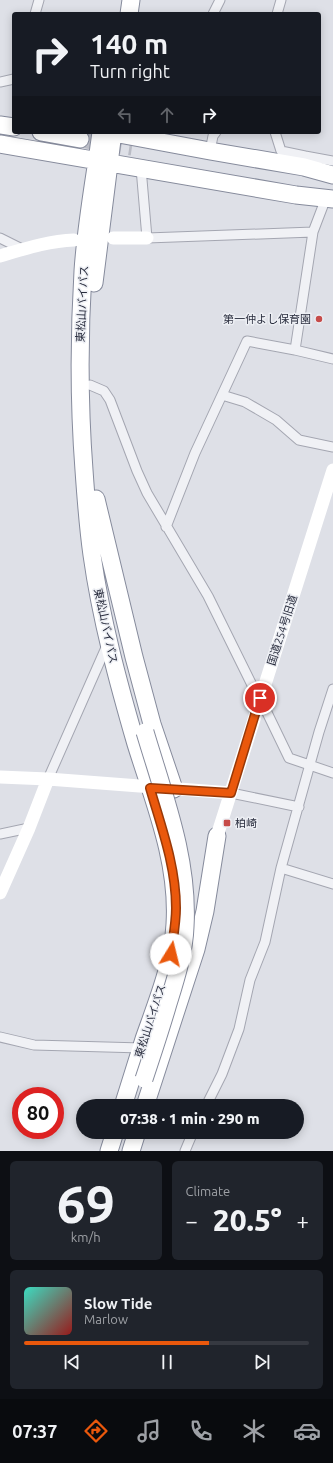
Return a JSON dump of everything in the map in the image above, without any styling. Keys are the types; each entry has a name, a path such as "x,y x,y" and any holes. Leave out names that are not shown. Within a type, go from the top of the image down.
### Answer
{"highway":[{"path":"117,12 119,0"},
{"path":"128,12 130,0"},
{"path":"0,114 12,116"},
{"path":"0,125 12,127"},
{"path":"0,135 79,143 48,134"},
{"name":"東松山バイパス","path":"109,134 83,269 80,370 81,428 86,498 92,555 108,642 125,706 165,838 171,862 176,906 171,954 163,984 125,1099"},
{"path":"119,134 210,152 305,161 333,175"},
{"path":"0,144 103,161 135,157 333,182"},
{"path":"135,157 296,195 331,197"},
{"name":"東松山バイパス","path":"103,161 91,324 90,385 92,469 103,562 110,601 132,689 177,844 186,899 185,928 181,957 172,991 138,1099"},
{"path":"96,499 134,657 152,724 174,789"},
{"path":"163,984 217,836"},
{"path":"147,1099 198,942 205,911 217,836"},
{"path":"181,937 190,934 195,937 198,942"},
{"path":"142,1048 143,1053 149,1059 154,1059 161,1054"},
{"path":"109,1151 113,1139"},
{"path":"121,1151 125,1139"},
{"path":"130,1151 134,1139"}],"street":[{"path":"36,12 39,0"},
{"path":"214,12 220,0"},
{"path":"278,12 281,0"},
{"path":"0,82 12,79"},
{"path":"210,152 214,134"},
{"path":"276,134 281,151 305,161 333,161"},
{"path":"135,157 146,238"},
{"path":"294,350 313,232 331,197"},
{"path":"113,238 313,232"},
{"path":"0,238 22,249"},
{"path":"0,256 36,245 64,240 74,240"},
{"path":"166,527 195,453 247,341 333,359"},
{"path":"90,385 104,391 110,400 147,493 208,596 289,758 333,773"},
{"path":"222,395 245,402 276,420 299,440 333,447"},
{"name":"国道254号旧道","path":"217,836 333,470"},
{"path":"0,893 108,642"},
{"path":"210,1099 222,1074 239,1029 250,980 265,942 281,868 311,766 319,732 333,689"},
{"path":"0,777 48,779 231,793 299,807"},
{"path":"0,834 29,828"},
{"path":"281,868 333,884"},
{"path":"0,1037 34,1045 142,1048"},
{"path":"186,1151 191,1139"}],"tunnel":[{"path":"80,139 132,147"}],"place":[{"name":"第一仲よし保育園","path":"319,319"},
{"name":"柏崎","path":"227,823"}],"route":[{"path":"171,954 176,906 174,883 165,838 150,788 231,793 260,698"}]}
